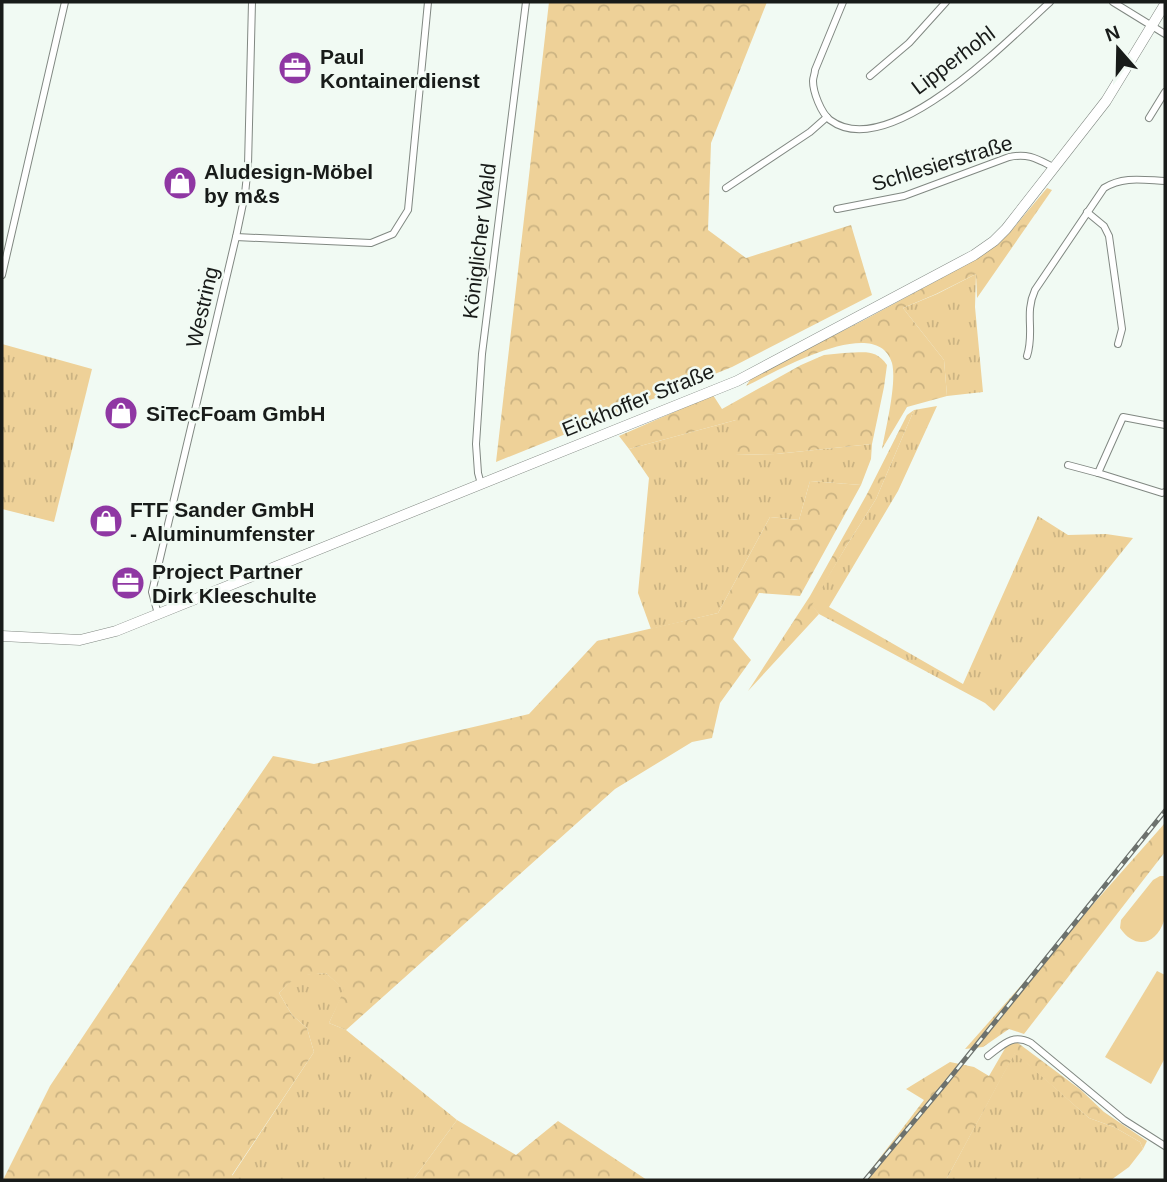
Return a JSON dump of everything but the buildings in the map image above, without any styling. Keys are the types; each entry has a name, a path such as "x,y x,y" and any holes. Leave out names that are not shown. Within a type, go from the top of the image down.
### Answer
{"main road":[{"name":"Eickhoffer Straße","path":"2,636 80,640 106,635 737,381 974,255 1006,229 1106,102 1165,4"}],"street":[{"path":"2,275 65,2"},
{"name":"Westring","path":"158,614 152,592 245,194 252,2"},
{"path":"236,237 371,243 393,234 408,210 429,2"},
{"name":"Königlicher Wald","path":"481,484 476,444 480,378 526,2"},
{"path":"726,188 810,132 827,117 817,99 813,81 843,2"},
{"path":"870,76 909,43 946,2"},
{"name":"Lipperhohl","path":"827,117 848,129 871,128 895,120 936,100 976,71 1050,2"},
{"path":"1113,2 1165,34"},
{"path":"1149,118 1165,95"},
{"name":"Schlesierstraße","path":"837,209 904,196 1009,157 1033,157 1055,168"},
{"path":"1027,356 1031,342 1030,301 1035,290 1104,188 1114,182 1126,180 1165,181"},
{"path":"1087,212 1104,226 1110,236 1122,329 1118,344"},
{"path":"1098,473 1123,417 1165,425"},
{"path":"1068,465 1162,494 1165,492"},
{"path":"988,1056 1007,1042 1016,1038 1024,1040 1124,1120 1165,1146"}],"green space":[{"path":"549,2 767,2 711,143 708,230 746,258 851,225 872,295 732,367 496,462"},
{"path":"1047,188 1052,190 977,298 976,274 903,308 944,360 947,396 907,407 882,449 893,382 892,363 883,349 867,343 847,344 801,360 746,386 752,377 980,257 1011,231"},
{"path":"976,274 975,307 983,392 947,396 944,360 903,308"},
{"path":"2,344 92,369 54,522 2,509"},
{"path":"873,354 887,365 872,444 776,454 735,455 736,420 629,449 619,436 713,395 722,409 801,365 824,355"},
{"path":"937,406 898,491 829,607 963,684 1038,516 1068,535 1106,534 1133,538 994,711 985,703 819,614 811,605 876,499 914,410"},
{"path":"914,410 876,499 812,605 819,614 748,691 810,596 907,415"},
{"path":"736,420 736,455 776,454 872,444 871,459 861,485 810,481 799,520 770,517 718,613 651,629 638,593 649,478 629,449"},
{"path":"810,481 861,485 800,596 759,593 733,639 751,660 720,703 712,738 692,742 615,789 346,1030 329,1023 344,990 326,973 297,976 279,993 292,1015 307,1028 314,1052 232,1175 237,1180 3,1180 50,1086 273,756 314,764 529,714 597,641 718,613 770,517 799,520"},
{"path":"1165,823 1165,852 1024,1034 1009,1029 983,1047 965,1049"},
{"path":"1165,876 1164,921 1151,940 1132,940 1120,928 1121,920 1153,880"},
{"path":"1157,971 1165,975 1165,1058 1151,1084 1105,1057"},
{"path":"326,973 345,990 329,1023 346,1030 457,1120 413,1180 237,1180 232,1176 314,1052 307,1028 292,1015 279,993 297,975"},
{"path":"1018,1043 1081,1090 1104,1112 1147,1141 1143,1149 1140,1142 1114,1127 1089,1118 1015,1053 946,1180 863,1180 924,1100 906,1089 950,1062 974,1067 989,1076 1007,1045"},
{"path":"1015,1052 1089,1118 1114,1127 1140,1142 1143,1149 1129,1167 1111,1180 946,1180"},
{"path":"457,1120 516,1155 558,1121 647,1180 413,1180"}],"railway":[{"path":"865,1180 1165,811"}],"place":[{"name":"Paul Kontainerdienst","path":"295,68"},
{"name":"Aludesign-Möbel by m&s","path":"180,183"},
{"name":"SiTecFoam GmbH","path":"121,413"},
{"name":"FTF Sander GmbH - Aluminumfenster","path":"106,521"},
{"name":"Project Partner Dirk Kleeschulte","path":"128,583"}]}
